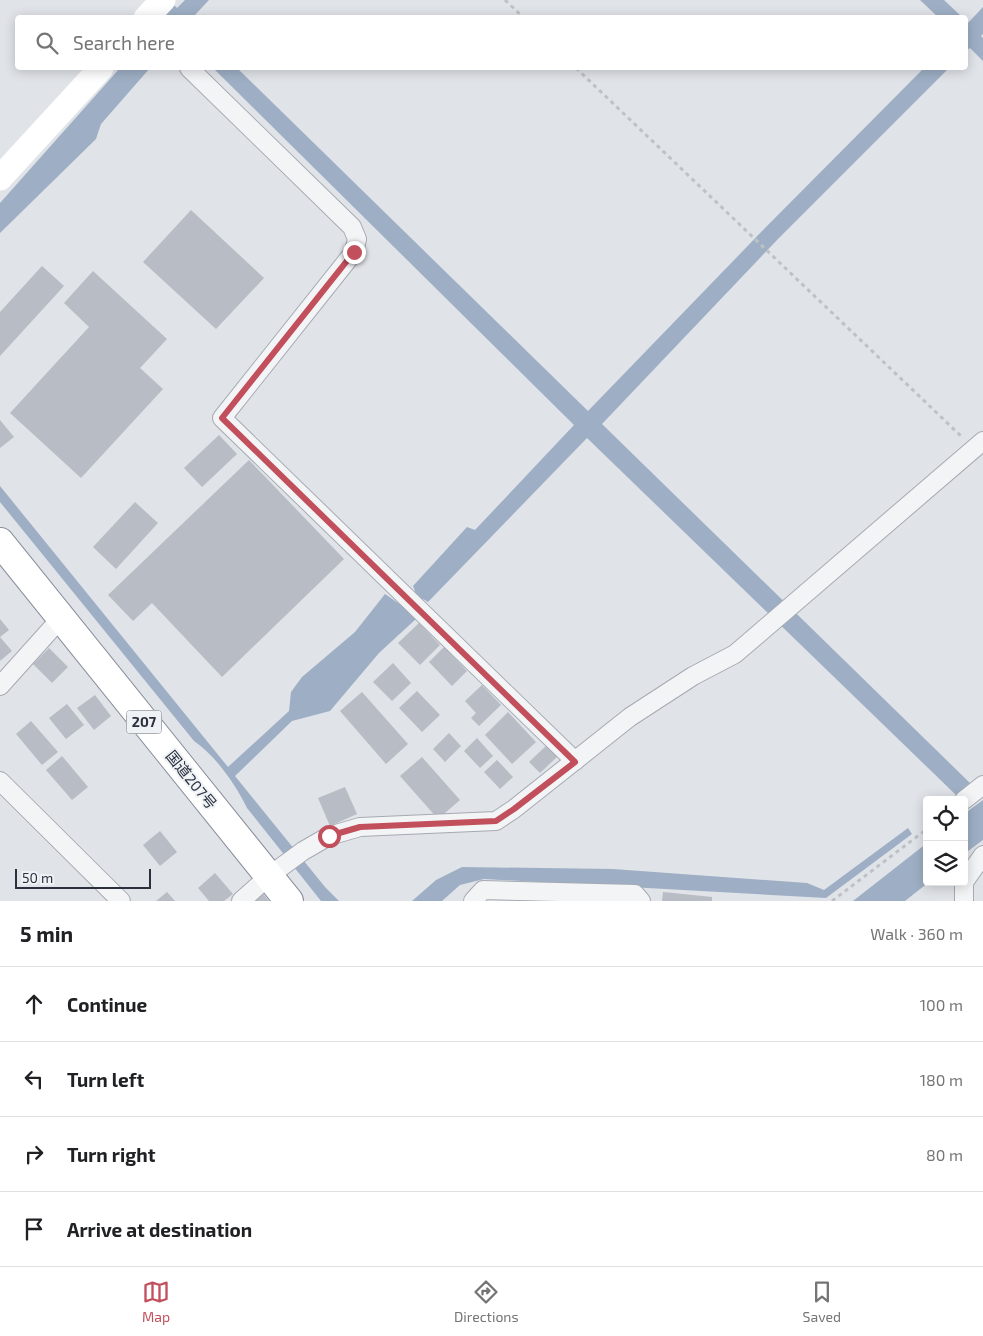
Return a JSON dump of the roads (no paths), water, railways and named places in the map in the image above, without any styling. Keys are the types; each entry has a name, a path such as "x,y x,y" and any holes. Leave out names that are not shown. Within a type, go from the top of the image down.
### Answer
{"highway":[{"name":"国道207号","path":"0,542 61,618 277,871 289,901"}],"street":[{"path":"149,15 163,0"},
{"path":"0,178 99,70"},
{"path":"191,70 352,227 357,238 354,252 222,418 575,762"},
{"path":"241,901 303,851 329,836 360,827 496,821 575,762 630,717 693,676 734,654 979,446"},
{"path":"0,686 61,618"},
{"path":"0,780 120,901"},
{"path":"968,797 983,786"},
{"path":"968,876 983,855"},
{"path":"964,886 964,901"},
{"path":"473,901 484,890 513,896 635,894 641,901"}],"water":[{"path":"185,0 209,0 195,15 164,15 173,4 177,8"},
{"path":"920,0 944,0 960,15 936,15"},
{"path":"983,7 983,34 981,36 983,38 983,61 970,48 968,50 968,23"},
{"path":"118,70 148,70 101,124 96,139 0,233 0,203"},
{"path":"215,70 239,70 588,411 766,227 922,70 947,70 778,239 602,424 970,783 956,795 587,438 428,602 423,599 410,611 417,618 379,653 330,711 292,721 235,776 325,887 339,901 321,901 247,808 224,771 210,754 194,741 0,502 0,486 228,767 289,711 291,692 302,677 355,632 385,594 401,605 415,591 413,586 467,527 475,530 574,425"},
{"path":"983,800 983,840 968,851 968,841 968,811"},
{"path":"908,828 912,834 826,898 484,879 460,885 442,901 412,901 436,880 462,867 613,869 807,883 824,890"},
{"path":"923,846 924,886 905,901 853,901"}]}
